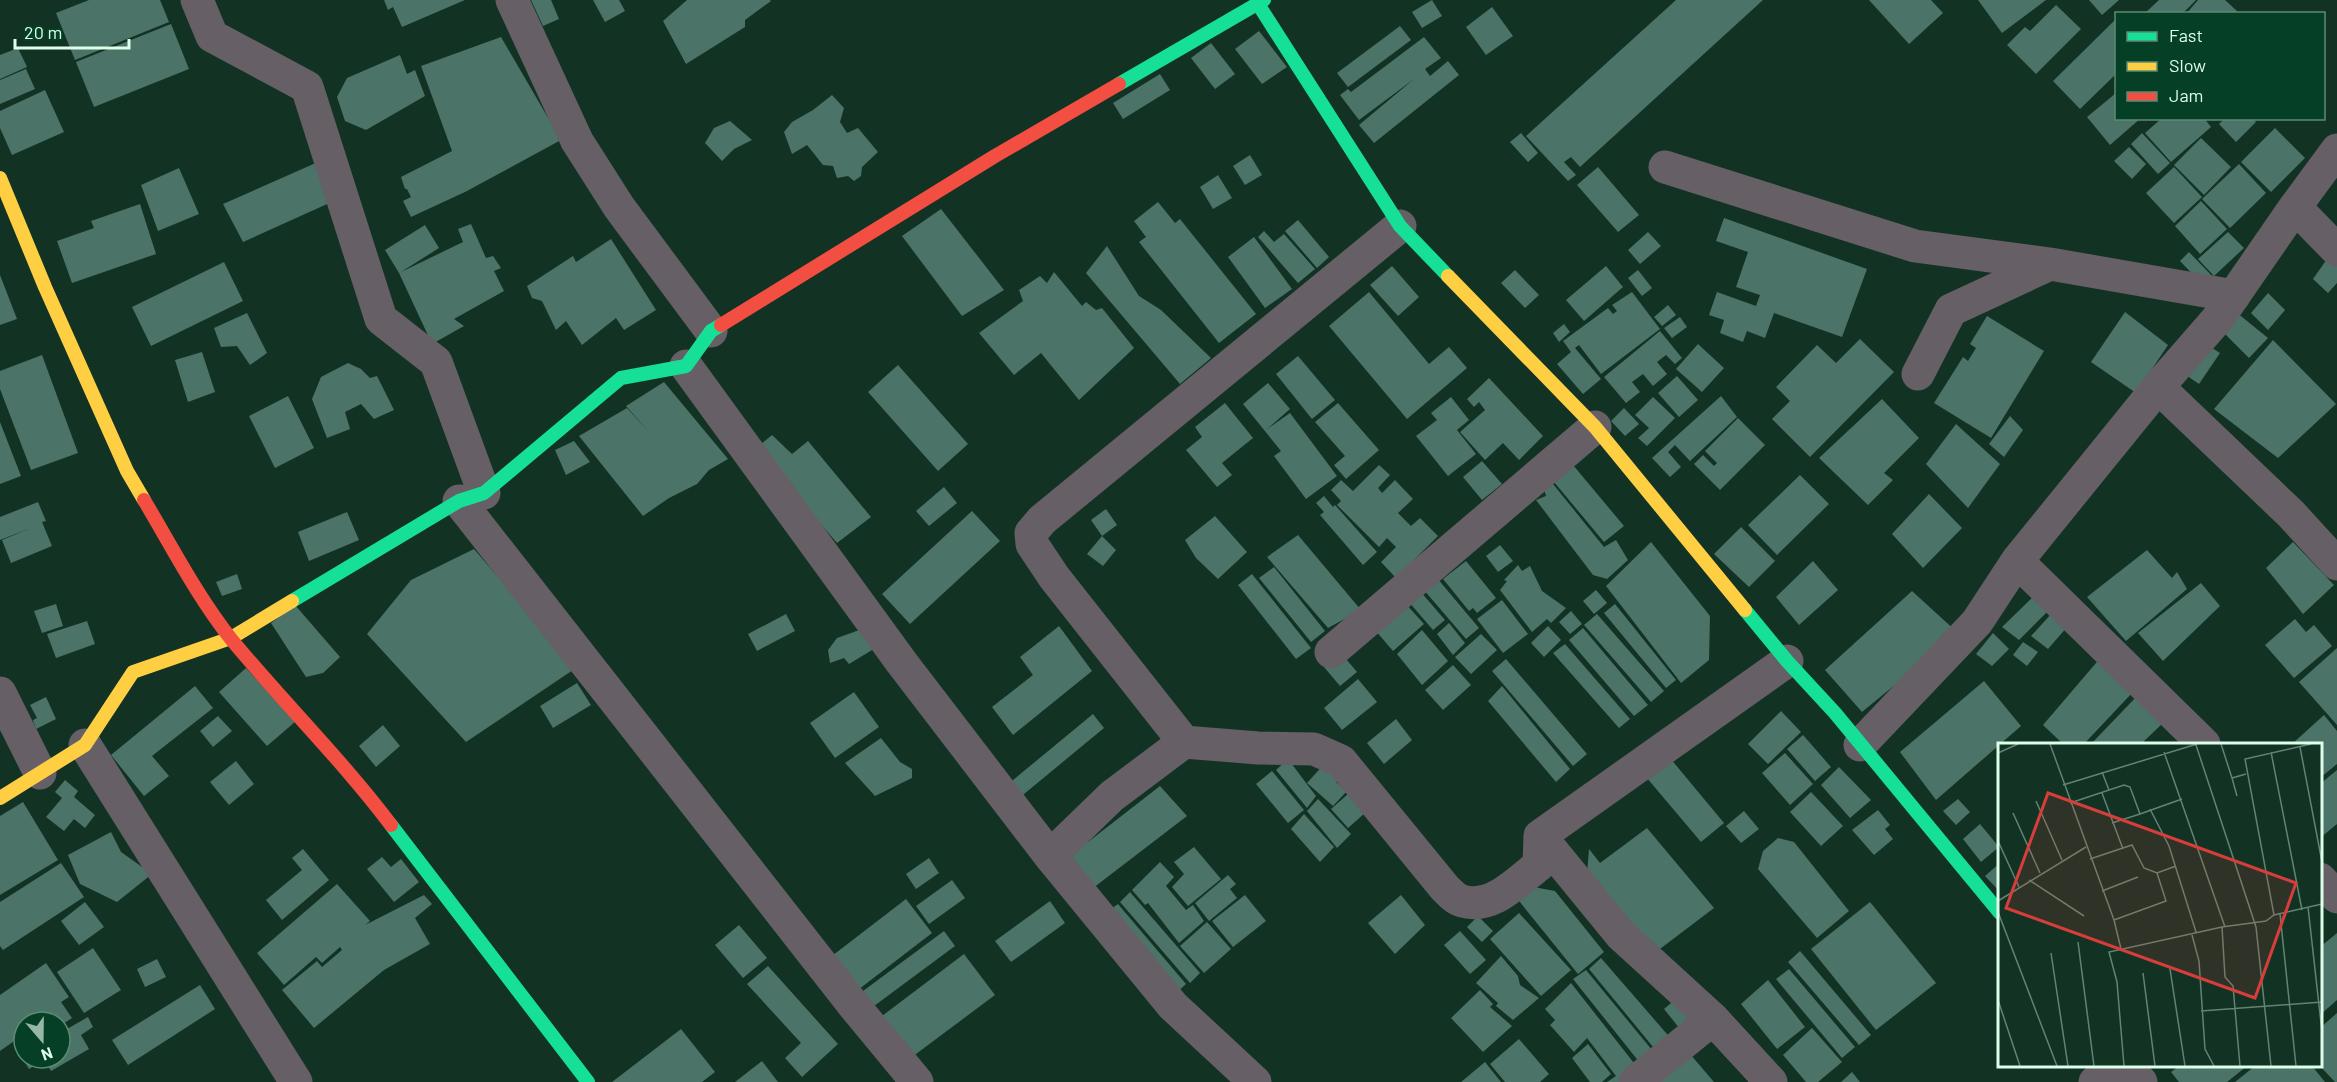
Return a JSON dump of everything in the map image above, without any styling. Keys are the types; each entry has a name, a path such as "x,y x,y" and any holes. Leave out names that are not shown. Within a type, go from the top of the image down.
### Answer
{"street":[{"path":"197,0 212,36 307,87 381,319 436,362 472,497 847,998 916,1082"},
{"path":"512,0 577,141 619,207 711,331"},
{"path":"0,798 85,745 133,672 231,638 472,497 621,378 686,366 711,331 995,156 1261,2 1400,226 1595,427 1787,661 1835,713 1998,911"},
{"path":"1860,745 1977,622 2017,561 2158,387 2219,317 2337,150"},
{"path":"1665,167 1915,246 2050,264 2234,297"},
{"path":"0,178 126,471 202,597 231,638 363,788 588,1082"},
{"path":"2295,207 2337,250"},
{"path":"1184,742 1054,577 1032,544 1031,533 1042,520 1400,226"},
{"path":"1918,374 1952,310 2050,264"},
{"path":"686,366 902,663 1050,856 1173,1006 1255,1082"},
{"path":"2158,387 2291,514 2337,564"},
{"path":"1331,652 1595,427"},
{"path":"2017,561 2203,743"},
{"path":"1540,836 1787,661"},
{"path":"0,693 40,773"},
{"path":"1050,856 1112,796 1184,742 1258,748 1314,749 1341,762 1443,887 1460,901 1481,904 1501,895 1539,865 1540,836"},
{"path":"85,745 296,1082"},
{"path":"1540,836 1621,935 1713,1019 1771,1082"},
{"path":"2322,881 2337,897"},
{"path":"1635,1082 1713,1019"},
{"path":"2095,1082 2114,1067"},
{"path":"2128,1067 2141,1082"}],"building":[{"path":"89,0 160,0 169,22 75,60 56,13"},
{"path":"384,0 465,0 402,27 393,7 388,10"},
{"path":"531,0 551,0 559,19 543,26"},
{"path":"593,0 619,0 625,11 605,22"},
{"path":"687,0 771,1 745,20 745,27 686,64 663,21"},
{"path":"1432,0 1442,16 1422,28 1412,12"},
{"path":"1676,0 1763,0 1580,167 1571,157 1564,162 1576,175 1568,181 1526,136"},
{"path":"1869,0 1931,0 1943,13 1909,44"},
{"path":"1978,0 2046,0 2002,33"},
{"path":"2089,0 2119,0 2102,15"},
{"path":"2159,0 2196,0 2184,12 2146,12"},
{"path":"2198,0 2225,0 2237,11 2236,12 2188,12"},
{"path":"2056,5 2081,29 2036,74 2007,45 2025,27 2030,31"},
{"path":"1492,7 1513,36 1486,55 1466,27"},
{"path":"2115,20 2115,75 2080,109 2053,81"},
{"path":"171,24 189,69 94,107 76,62"},
{"path":"1400,26 1411,40 1348,87 1337,73"},
{"path":"1259,31 1287,67 1262,84 1235,49"},
{"path":"501,37 561,140 465,192 411,217 403,201 411,197 401,177 452,151 421,66"},
{"path":"1424,37 1441,58 1425,69 1430,76 1448,61 1459,75 1374,143 1359,125 1414,79 1359,120 1340,95 1348,89 1351,92"},
{"path":"1211,43 1235,74 1215,89 1191,58"},
{"path":"18,48 27,67 0,79 0,55"},
{"path":"400,55 407,74 415,70 425,96 366,130 345,121 337,97 347,78"},
{"path":"26,69 35,89 0,104 0,80"},
{"path":"1160,74 1170,90 1123,119 1113,103"},
{"path":"45,90 64,132 12,155 0,128 0,111"},
{"path":"2115,94 2115,120 2139,120 2110,145 2087,117"},
{"path":"832,95 844,108 840,122 847,133 858,128 878,152 862,167 861,176 854,181 848,176 837,178 833,166 823,165 807,145 792,154 784,132 792,122 813,110"},
{"path":"2160,120 2206,120 2211,127 2171,162 2145,133"},
{"path":"2223,120 2254,120 2256,122 2236,142 2219,124"},
{"path":"730,121 752,140 734,149 722,161 705,143 714,128"},
{"path":"2275,128 2305,158 2271,192 2241,162"},
{"path":"1521,133 1538,153 1528,162 1510,142"},
{"path":"2142,133 2170,163 2158,174 2131,144"},
{"path":"2201,138 2231,167 2204,195 2174,165"},
{"path":"2129,147 2146,164 2132,179 2114,161"},
{"path":"1250,155 1262,175 1245,185 1233,166"},
{"path":"318,162 336,200 243,242 223,204"},
{"path":"2239,164 2266,193 2230,228 2202,199"},
{"path":"1598,167 1639,215 1618,232 1577,185"},
{"path":"2174,167 2202,197 2174,223 2146,193"},
{"path":"179,168 199,214 158,231 141,185"},
{"path":"1218,175 1232,198 1213,209 1200,187"},
{"path":"2201,201 2227,229 2200,254 2175,226"},
{"path":"1158,202 1175,223 1180,219 1256,314 1219,343 1139,242 1146,237 1134,221"},
{"path":"140,204 156,254 72,283 57,241 94,228 91,221"},
{"path":"941,209 1004,290 962,316 902,236"},
{"path":"1724,218 1867,269 1842,337 1774,313 1765,338 1747,331 1743,342 1720,333 1724,320 1709,315 1717,292 1756,306 1760,295 1736,287 1748,252 1716,241"},
{"path":"1298,220 1329,257 1317,268 1285,231"},
{"path":"471,224 486,258 493,256 501,268 494,271 504,291 454,319 464,326 432,344 399,273 385,250 425,225 439,248 401,272 463,242 458,229"},
{"path":"1264,231 1274,242 1284,234 1315,269 1298,283 1258,237"},
{"path":"1648,232 1661,246 1640,264 1628,250"},
{"path":"2228,232 2244,248 2214,276 2198,259"},
{"path":"1254,237 1292,289 1265,308 1228,257"},
{"path":"611,239 656,310 624,330 616,318 582,345 566,321 556,330 542,301 532,298 527,286 573,256 576,262"},
{"path":"1107,246 1139,296 1161,310 1211,358 1180,384 1086,273"},
{"path":"2189,252 2213,277 2204,286 2180,261"},
{"path":"2327,259 2337,266 2337,283 2328,293 2313,279"},
{"path":"224,262 243,301 151,346 132,307"},
{"path":"1392,266 1419,297 1398,316 1370,285"},
{"path":"1606,266 1623,287 1584,321 1566,300"},
{"path":"1515,270 1539,295 1525,308 1501,283"},
{"path":"1638,270 1652,288 1642,296 1628,278"},
{"path":"1054,272 1082,306 1086,302 1096,310 1102,308 1134,348 1079,400 1041,353 1014,375 979,333 1023,301 1019,290 1040,276 1047,283"},
{"path":"0,275 17,319 0,325"},
{"path":"1369,292 1429,364 1449,347 1467,368 1407,419 1329,326"},
{"path":"1632,292 1660,329 1601,374 1579,345 1575,348 1601,379 1583,394 1557,364 1571,352 1563,341 1608,308 1613,314 1617,311 1612,305"},
{"path":"2268,293 2285,310 2268,330 2251,313"},
{"path":"1668,305 1676,315 1662,326 1654,317"},
{"path":"2231,308 2268,338 2249,358 2217,326"},
{"path":"2125,312 2168,345 2136,393 2091,362"},
{"path":"247,313 267,353 250,365 237,346 221,347 214,328"},
{"path":"1987,316 2044,351 1991,438 1934,403 1963,357 1968,361 1976,348 1970,344"},
{"path":"1680,317 1687,327 1672,338 1664,328"},
{"path":"1564,324 1570,332 1559,342 1553,333"},
{"path":"1660,331 1682,358 1675,364 1666,355 1657,362 1667,374 1653,386 1643,374 1632,382 1640,392 1626,403 1604,377"},
{"path":"1860,339 1894,372 1810,457 1772,419 1790,401 1776,387 1817,345 1836,363"},
{"path":"2273,340 2336,404 2278,458 2214,409"},
{"path":"1698,344 1724,368 1702,392 1676,369"},
{"path":"2206,344 2220,353 2199,384 2183,373"},
{"path":"202,352 215,392 188,402 175,360"},
{"path":"42,355 78,453 31,470 0,389 0,371"},
{"path":"1298,356 1335,400 1312,419 1276,374"},
{"path":"348,363 361,369 370,378 377,376 394,410 374,419 361,404 345,412 350,429 327,438 312,399 321,377"},
{"path":"898,365 968,444 938,471 868,392"},
{"path":"1677,376 1698,400 1679,417 1658,393"},
{"path":"1489,378 1543,436 1519,460 1503,443 1485,460 1460,432 1485,410 1479,402 1474,407 1467,399"},
{"path":"664,382 728,459 709,470 697,484 669,498 643,516 579,436 627,408 649,432 626,406"},
{"path":"1268,383 1290,409 1267,429 1290,413 1337,476 1306,499 1274,456 1281,451 1243,404"},
{"path":"288,396 314,448 275,468 249,416"},
{"path":"1721,396 1737,417 1690,461 1675,445 1668,452 1681,467 1670,477 1652,458"},
{"path":"1451,397 1469,420 1457,430 1476,454 1448,476 1416,436 1437,420 1431,413"},
{"path":"1653,397 1675,418 1647,446 1638,438 1649,428 1635,415"},
{"path":"1882,399 1919,438 1884,473 1893,480 1868,505 1819,458"},
{"path":"1225,403 1253,438 1222,463 1232,475 1217,487 1186,450 1202,437 1195,427"},
{"path":"1338,403 1379,450 1346,479 1334,465 1345,456 1315,422"},
{"path":"1624,408 1639,424 1625,436 1611,421"},
{"path":"2010,416 2023,430 2004,457 1989,444"},
{"path":"1738,418 1765,445 1720,490 1694,464 1703,455 1714,466 1717,463 1705,451"},
{"path":"0,422 21,476 0,484"},
{"path":"1956,424 2000,464 1968,508 1926,464"},
{"path":"772,435 792,454 808,441 871,517 837,543 756,448"},
{"path":"574,441 590,462 566,475 555,450"},
{"path":"1482,461 1502,484 1482,500 1463,477"},
{"path":"1379,465 1390,475 1378,488 1382,493 1395,480 1413,499 1398,513 1411,526 1420,518 1438,536 1396,578 1381,562 1396,547 1387,538 1379,547 1337,505 1341,501 1331,490 1341,480 1353,491"},
{"path":"1573,465 1624,526 1604,542 1554,482"},
{"path":"1800,475 1829,504 1777,555 1748,525"},
{"path":"1553,484 1604,547 1616,540 1628,560 1607,579 1593,575 1536,500 1546,496 1544,489"},
{"path":"944,487 957,503 929,526 916,511"},
{"path":"1929,494 1962,528 1923,568 1892,534"},
{"path":"1324,496 1333,507 1335,505 1377,552 1363,565 1320,515 1324,512 1316,503"},
{"path":"38,502 46,521 42,522 52,546 11,563 2,540 31,528 0,540 0,517"},
{"path":"1106,509 1117,525 1102,536 1091,520"},
{"path":"972,511 1000,541 910,624 882,594"},
{"path":"347,512 359,540 309,561 298,532"},
{"path":"1215,516 1247,552 1218,579 1196,558 1185,540"},
{"path":"1741,527 1775,561 1749,587 1714,554"},
{"path":"1298,535 1361,610 1328,628 1267,557"},
{"path":"1102,536 1116,550 1103,566 1087,554"},
{"path":"1651,542 1710,616 1709,660 1681,683 1606,586"},
{"path":"2293,542 2334,585 2303,614 2266,568"},
{"path":"1500,545 1513,561 1498,572 1486,556"},
{"path":"474,549 576,668 466,742 367,634 411,580"},
{"path":"2147,550 2172,578 2177,572 2187,589 2126,641 2087,597"},
{"path":"1466,561 1496,598 1477,613 1473,608 1469,611 1443,579"},
{"path":"1813,561 1838,590 1799,625 1776,597"},
{"path":"1518,565 1522,571 1530,566 1542,591 1566,608 1551,623 1547,619 1532,632 1500,590 1507,581 1504,580"},
{"path":"1274,567 1325,631 1311,642 1259,578"},
{"path":"237,574 242,589 222,596 216,582"},
{"path":"1252,574 1311,648 1296,659 1238,585"},
{"path":"1437,578 1479,628 1466,639 1423,589"},
{"path":"2201,583 2220,606 2163,661 2138,633"},
{"path":"1596,590 1607,603 1594,614 1583,601"},
{"path":"1420,591 1445,620 1433,630 1408,601"},
{"path":"1912,591 1958,633 1862,712 1825,670"},
{"path":"2035,595 2049,610 2019,640 2002,627"},
{"path":"1502,600 1528,634 1503,653 1477,619"},
{"path":"1405,603 1424,624 1393,651 1375,630"},
{"path":"56,604 63,626 42,633 34,611"},
{"path":"1615,604 1676,680 1666,688 1604,613"},
{"path":"295,605 340,657 323,673 306,677 271,623"},
{"path":"1571,611 1582,624 1570,634 1559,622"},
{"path":"2053,612 2068,626 2048,649 2031,636"},
{"path":"786,614 795,631 757,651 748,634"},
{"path":"1597,614 1664,691 1651,702 1584,625"},
{"path":"2295,619 2306,632 2314,625 2332,646 2294,678 2265,645"},
{"path":"87,621 95,644 56,658 47,634"},
{"path":"1449,623 1465,643 1453,655 1437,634"},
{"path":"1059,626 1092,671 1013,735 992,707 1033,675 1020,657"},
{"path":"1548,626 1561,640 1544,657 1531,643"},
{"path":"865,628 877,647 849,664 844,658 830,663 828,650 837,638"},
{"path":"1583,628 1648,705 1634,716 1569,640"},
{"path":"1422,630 1448,661 1422,685 1397,654"},
{"path":"1993,633 2009,649 1992,666 1976,654"},
{"path":"1481,634 1497,650 1471,674 1455,657"},
{"path":"2023,642 2038,652 2027,666 2013,655"},
{"path":"1565,644 1630,719 1619,728 1553,653"},
{"path":"2337,648 2337,725 2299,682"},
{"path":"1341,653 1357,672 1340,686 1324,667"},
{"path":"2102,656 2132,693 2085,743 2062,743 2043,725"},
{"path":"1506,659 1587,754 1573,766 1492,671"},
{"path":"1453,665 1471,685 1443,710 1425,690"},
{"path":"246,668 295,722 267,746 219,692"},
{"path":"1358,679 1377,702 1342,730 1324,708"},
{"path":"1984,681 2021,726 2001,743 1998,743 1998,746 1936,800 1900,752"},
{"path":"577,683 591,705 553,728 540,706"},
{"path":"195,686 213,708 152,756 169,776 144,796 111,755"},
{"path":"1502,686 1570,769 1556,782 1488,701"},
{"path":"854,692 879,727 835,758 810,723"},
{"path":"2139,694 2162,724 2142,743 2092,743"},
{"path":"46,697 56,719 36,729 33,720 37,718 30,705"},
{"path":"1781,711 1801,732 1768,764 1748,744"},
{"path":"1093,714 1104,728 1018,799 1007,785"},
{"path":"2324,715 2337,731 2337,764 2322,776 2322,743 2293,743"},
{"path":"218,716 232,731 213,747 200,731"},
{"path":"1396,719 1412,740 1384,764 1367,743"},
{"path":"383,725 400,746 376,767 359,746"},
{"path":"1803,735 1831,767 1815,781 1787,749"},
{"path":"881,738 900,762 912,769 912,778 875,796 845,763"},
{"path":"1665,752 1724,823 1701,842 1641,771"},
{"path":"1785,753 1813,784 1790,805 1762,773"},
{"path":"1288,759 1316,796 1307,808 1276,770"},
{"path":"236,761 254,784 229,805 210,782"},
{"path":"1326,762 1340,776 1336,782 1347,791 1333,806 1307,783"},
{"path":"1839,767 1871,800 1850,818 1821,785"},
{"path":"2337,770 2337,824 2322,836 2322,782"},
{"path":"1272,771 1304,810 1288,823 1256,784"},
{"path":"65,780 78,791 74,797 95,815 85,828 74,819 64,831 46,817 62,798 55,792"},
{"path":"1160,786 1187,816 1084,895 1061,863"},
{"path":"1811,792 1843,826 1821,846 1790,812"},
{"path":"1348,794 1365,813 1348,828 1331,809"},
{"path":"1318,799 1351,834 1337,848 1307,811"},
{"path":"1958,799 1970,812 1956,825 1943,811"},
{"path":"23,802 58,860 0,895 0,816"},
{"path":"1878,810 1890,825 1885,829 1893,839 1874,855 1852,830"},
{"path":"1744,811 1759,829 1741,843 1726,826"},
{"path":"1304,814 1334,847 1320,862 1291,829"},
{"path":"1980,824 1998,848 1981,862 1963,839"},
{"path":"1647,828 1714,908 1652,955 1586,887 1589,849 1600,863"},
{"path":"111,832 121,852 152,874 117,902 80,884 68,855"},
{"path":"1778,838 1794,842 1849,911 1817,938 1758,869 1763,851"},
{"path":"1194,847 1221,879 1188,906 1172,887 1184,874 1174,862"},
{"path":"303,849 329,880 282,920 266,900 302,870 292,858"},
{"path":"382,857 391,867 401,859 419,882 394,902 367,869"},
{"path":"929,858 939,873 916,889 906,874"},
{"path":"1160,862 1174,877 1166,886 1186,910 1193,905 1204,921 1179,943 1148,903 1145,905 1132,890"},
{"path":"61,863 84,897 3,950 0,946 0,902"},
{"path":"1998,865 1998,890 1985,876"},
{"path":"1228,875 1236,884 1230,889 1237,898 1209,921 1195,903"},
{"path":"952,880 965,898 929,924 916,906"},
{"path":"337,884 370,921 365,925 424,895 432,904 415,918 430,944 384,970 314,1028 282,990 317,961 322,967 342,950 340,947 322,963 316,957 284,985 257,953"},
{"path":"1523,885 1555,891 1604,952 1578,974 1515,896"},
{"path":"1130,892 1200,973 1190,983 1120,902"},
{"path":"1245,895 1266,921 1233,947 1212,921"},
{"path":"1401,895 1425,925 1395,954 1368,923"},
{"path":"906,899 932,933 854,993 828,959"},
{"path":"1050,901 1065,923 1011,962 995,941"},
{"path":"85,902 104,927 79,945 61,921"},
{"path":"1870,902 1936,983 1876,1030 1811,949"},
{"path":"1118,904 1186,984 1171,998 1101,916"},
{"path":"1519,913 1571,970 1541,996 1490,939"},
{"path":"1478,916 1493,931 1482,942 1467,927"},
{"path":"1207,922 1231,949 1204,973 1180,946"},
{"path":"739,925 767,958 743,978 715,945"},
{"path":"944,931 955,946 870,1009 859,994"},
{"path":"1460,931 1486,960 1470,974 1444,945"},
{"path":"2337,933 2337,1000 2322,1013 2322,945"},
{"path":"93,948 121,990 84,1013 57,972"},
{"path":"1800,951 1871,1035 1859,1045 1788,962"},
{"path":"964,954 995,995 912,1057 882,1016"},
{"path":"1501,956 1518,976 1520,985 1539,998 1513,1020 1496,1006 1498,1003 1476,983"},
{"path":"1601,958 1673,1041 1658,1053 1589,969"},
{"path":"157,959 166,977 145,987 137,969"},
{"path":"46,963 69,997 61,1002 66,1010 12,1010 12,1042 0,1051 0,995"},
{"path":"768,966 838,1044 802,1077 785,1058 801,1043 747,984"},
{"path":"1789,969 1855,1047 1842,1058 1776,979"},
{"path":"1586,970 1657,1056 1644,1068 1573,979"},
{"path":"1768,980 1805,1027 1777,1049 1741,1004"},
{"path":"1571,983 1641,1072 1629,1082 1607,1082 1616,1076 1587,1038 1574,1052 1550,1025 1555,1020 1545,1009"},
{"path":"200,985 215,1009 128,1065 112,1040"},
{"path":"1480,990 1493,1004 1490,1007 1512,1026 1483,1052 1451,1018"},
{"path":"1677,998 1694,1017 1680,1029 1664,1009"},
{"path":"2337,1013 2337,1082 2321,1067 2322,1026"},
{"path":"88,1017 93,1027 81,1035 89,1049 72,1059 72,1026"},
{"path":"1812,1028 1842,1062 1818,1082 1806,1082 1783,1055"},
{"path":"681,1029 715,1072 702,1082 612,1082"},
{"path":"1519,1039 1549,1074 1540,1082 1505,1082 1490,1064"},
{"path":"1588,1044 1611,1074 1602,1082 1590,1082 1572,1058"},
{"path":"1690,1054 1714,1082 1660,1082"},
{"path":"762,1061 778,1082 735,1082"},
{"path":"1485,1062 1501,1082 1461,1082"},
{"path":"2178,1067 2246,1067 2227,1082 2179,1082 2171,1072"},
{"path":"2254,1067 2313,1067 2325,1082 2235,1082"},
{"path":"1852,1072 1860,1082 1841,1082"}],"traffic: fast":[{"path":"1119,84 1264,0"},
{"path":"1258,4 1400,226 1448,276"},
{"path":"292,601 459,501 484,493 621,378 686,366 711,331 721,325"},
{"path":"1745,610 1787,661 1835,713 1998,911"},
{"path":"391,825 588,1082"}],"traffic: slow":[{"path":"0,178 45,287 127,471 144,500"},
{"path":"1448,276 1595,427 1745,610"},
{"path":"0,798 85,745 133,672 231,638 292,601"}],"traffic: jam":[{"path":"721,325 995,156 1119,84"},
{"path":"144,500 196,589 231,639 353,777 391,825"}]}
